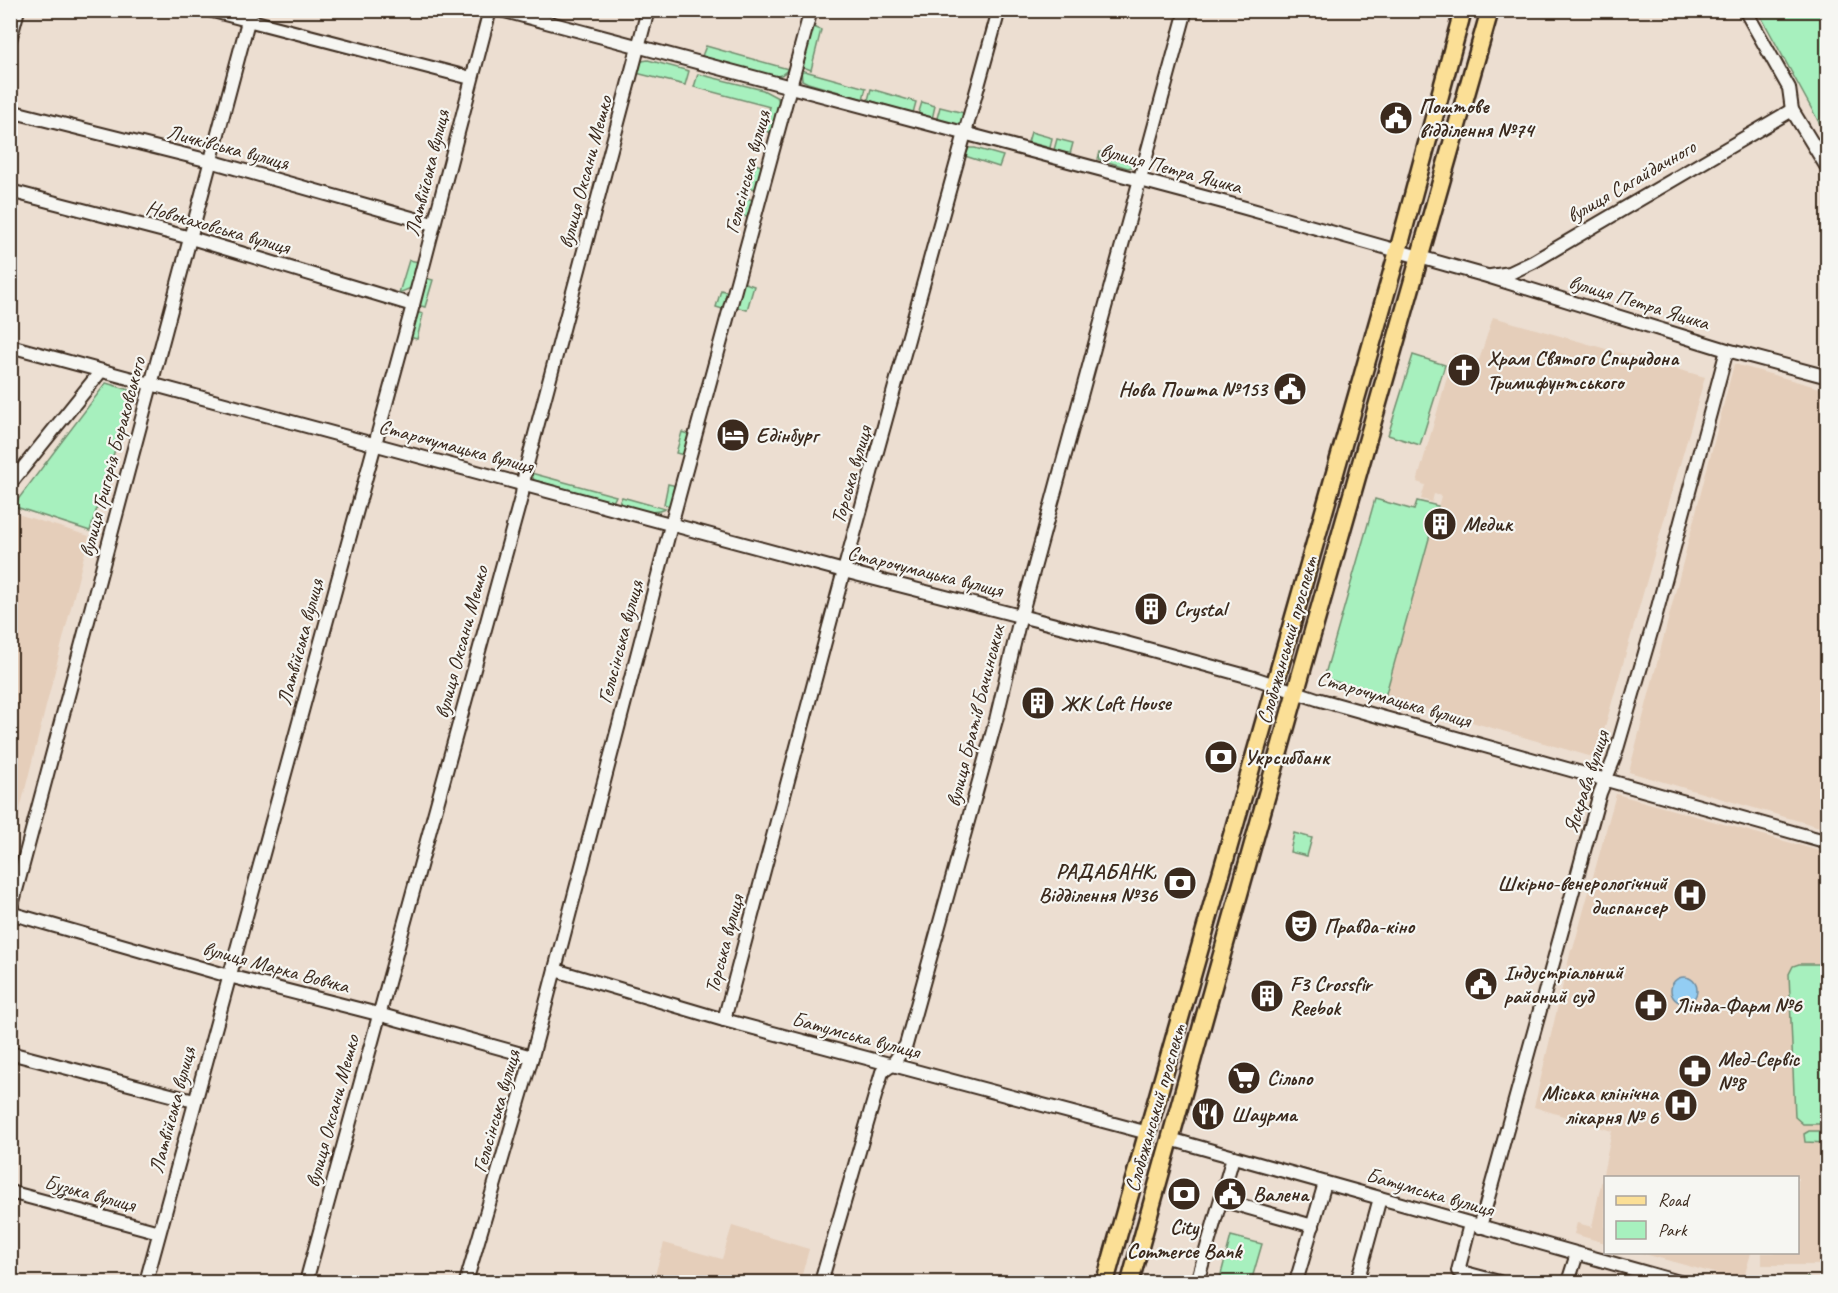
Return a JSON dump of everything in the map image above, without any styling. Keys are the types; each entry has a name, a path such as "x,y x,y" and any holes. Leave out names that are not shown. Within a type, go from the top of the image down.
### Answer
{"main road":[{"name":"Слобожанський проспект","path":"1105,1282 1398,251 1463,10"},
{"name":"Слобожанський проспект","path":"1130,1282 1490,10"}],"street":[{"path":"10,40 18,10"},
{"path":"209,10 249,16 471,78"},
{"name":"Латвійська вулиця","path":"146,1282 413,305 490,10"},
{"name":"вулиця Петра Яцика","path":"501,10 1398,251 1727,350 1827,377"},
{"name":"вулиця Оксани Мешко","path":"306,1282 523,484 648,10"},
{"name":"Гельсінська вулиця","path":"466,1282 532,1057 671,524 811,10"},
{"name":"Торська вулиця","path":"724,1020 844,571 999,10"},
{"name":"вулиця Братів Бачинських","path":"821,1282 882,1072 892,1065 906,1045 996,720 1021,616 1186,10"},
{"path":"1745,10 1790,88 1791,110 1827,169"},
{"name":"вулиця Григорія Бораковського","path":"10,913 153,384 249,16"},
{"name":"вулиця Сагайдачного","path":"1487,276 1510,273 1533,262 1791,110"},
{"name":"Личківська вулиця","path":"10,111 210,161 433,224"},
{"name":"Новокаховська вулиця","path":"10,191 191,238 413,305"},
{"name":"Старочумацька вулиця","path":"10,346 844,571 1274,684 1317,699 1827,842"},
{"name":"Яскрава вулиця","path":"1499,1282 1458,1270 1475,1225 1597,804 1607,779 1654,622 1727,350"},
{"path":"10,484 101,370"},
{"name":"вулиця Марка Вовчка","path":"10,913 229,976 532,1057"},
{"name":"Батумська вулиця","path":"555,970 724,1020 1148,1133"},
{"path":"10,1053 194,1101"},
{"name":"Батумська вулиця","path":"1170,1139 1577,1254 1652,1279 1679,1282"},
{"path":"1197,1282 1233,1157"},
{"path":"1296,1282 1325,1183"},
{"name":"Бузька вулиця","path":"10,1192 159,1232"},
{"path":"1357,1282 1380,1198"},
{"path":"1221,1200 1313,1226"},
{"path":"1568,1282 1577,1254"}],"shaded area":[{"path":"1493,317 1705,377 1596,758 1385,697 1441,496 1434,494 1432,502 1421,499 1425,485 1417,482 1454,353 1479,360"},
{"path":"1734,364 1827,390 1827,829 1629,772"},
{"path":"10,512 89,536 11,845"},
{"name":"Міська клінічна лікарня № 6","path":"1616,794 1827,853 1827,1265 1762,1265 1762,1254 1799,1254 1799,1176 1604,1176 1604,1243 1574,1234 1577,1223 1592,1227 1612,1131 1534,1107 1573,949"},
{"path":"732,1226 809,1249 800,1282 653,1282 664,1243 722,1259"},
{"path":"1645,1254 1751,1254 1743,1281"}],"green space":[{"path":"1758,11 1827,11 1827,137"},
{"path":"811,26 821,30 811,70 801,66"},
{"path":"706,46 788,69 776,76 750,71 702,56"},
{"path":"648,60 689,71 685,85 636,73 642,61"},
{"path":"801,70 866,88 863,99 808,83 802,80"},
{"path":"698,74 763,90 778,98 779,108 773,133 764,131 770,107 694,87"},
{"path":"871,89 916,102 913,113 868,100"},
{"path":"922,102 935,106 932,119 918,115"},
{"path":"940,107 968,114 965,122 959,127 936,122"},
{"path":"1031,132 1052,138 1050,148 1028,142"},
{"path":"1057,139 1073,143 1070,154 1054,150"},
{"path":"969,148 1003,156 999,167 965,156"},
{"path":"1100,152 1128,160 1139,159 1136,166 1128,168 1098,159"},
{"path":"755,164 765,167 758,190 749,187"},
{"path":"745,198 754,200 750,218 740,215"},
{"path":"409,260 419,262 411,288 399,293"},
{"path":"425,278 433,280 425,307 417,305"},
{"path":"742,282 754,286 747,310 736,307"},
{"path":"721,290 730,293 726,310 716,307"},
{"path":"416,312 423,314 417,339 409,337"},
{"path":"1413,355 1445,365 1420,445 1388,435"},
{"path":"106,383 133,391 90,531 13,506"},
{"path":"682,432 690,435 684,455 676,453"},
{"path":"531,473 616,496 613,502 534,480"},
{"path":"668,484 677,486 669,506 664,504"},
{"path":"622,497 665,509 654,512 636,509 619,503"},
{"path":"1375,499 1414,510 1417,501 1438,506 1385,697 1324,678"},
{"path":"1294,833 1312,838 1307,856 1290,852"},
{"path":"1827,964 1827,1124 1803,1124 1795,1117 1789,974 1793,966"},
{"path":"1809,1131 1827,1131 1827,1143 1805,1142 1804,1134"},
{"path":"1231,1236 1262,1244 1251,1282 1219,1282"},
{"path":"1758,1278 1808,1278 1808,1282 1758,1282"}],"water":[{"path":"1684,977 1693,981 1697,990 1693,999 1684,1003 1675,999 1671,990 1675,981"}],"place":[{"name":"Поштове відділення №74","path":"1396,118"},
{"name":"Храм Святого Спиридона Тримифунтського","path":"1464,370"},
{"name":"Нова Пошта №153","path":"1290,389"},
{"name":"Едінбург","path":"733,435"},
{"name":"Медик","path":"1440,524"},
{"name":"Crystal","path":"1151,609"},
{"name":"ЖК Loft House","path":"1038,703"},
{"name":"Укрсиббанк","path":"1221,757"},
{"name":"РАДАБАНК, Відділення №36","path":"1180,883"},
{"name":"Шкірно-венерологічний диспансер","path":"1690,895"},
{"name":"Правда-кіно","path":"1301,926"},
{"name":"Індустріальний районий суд","path":"1481,984"},
{"name":"F3 Crossfir Reebok","path":"1267,996"},
{"name":"Лінда-Фарм №6","path":"1651,1005"},
{"name":"Мед-Сервіс №8","path":"1695,1071"},
{"name":"Сільпо","path":"1244,1078"},
{"name":"Міська клінічна лікарня № 6","path":"1681,1105"},
{"name":"Шаурма","path":"1208,1114"},
{"name":"City Commerce Bank","path":"1184,1194"},
{"name":"Валена","path":"1230,1194"}]}
